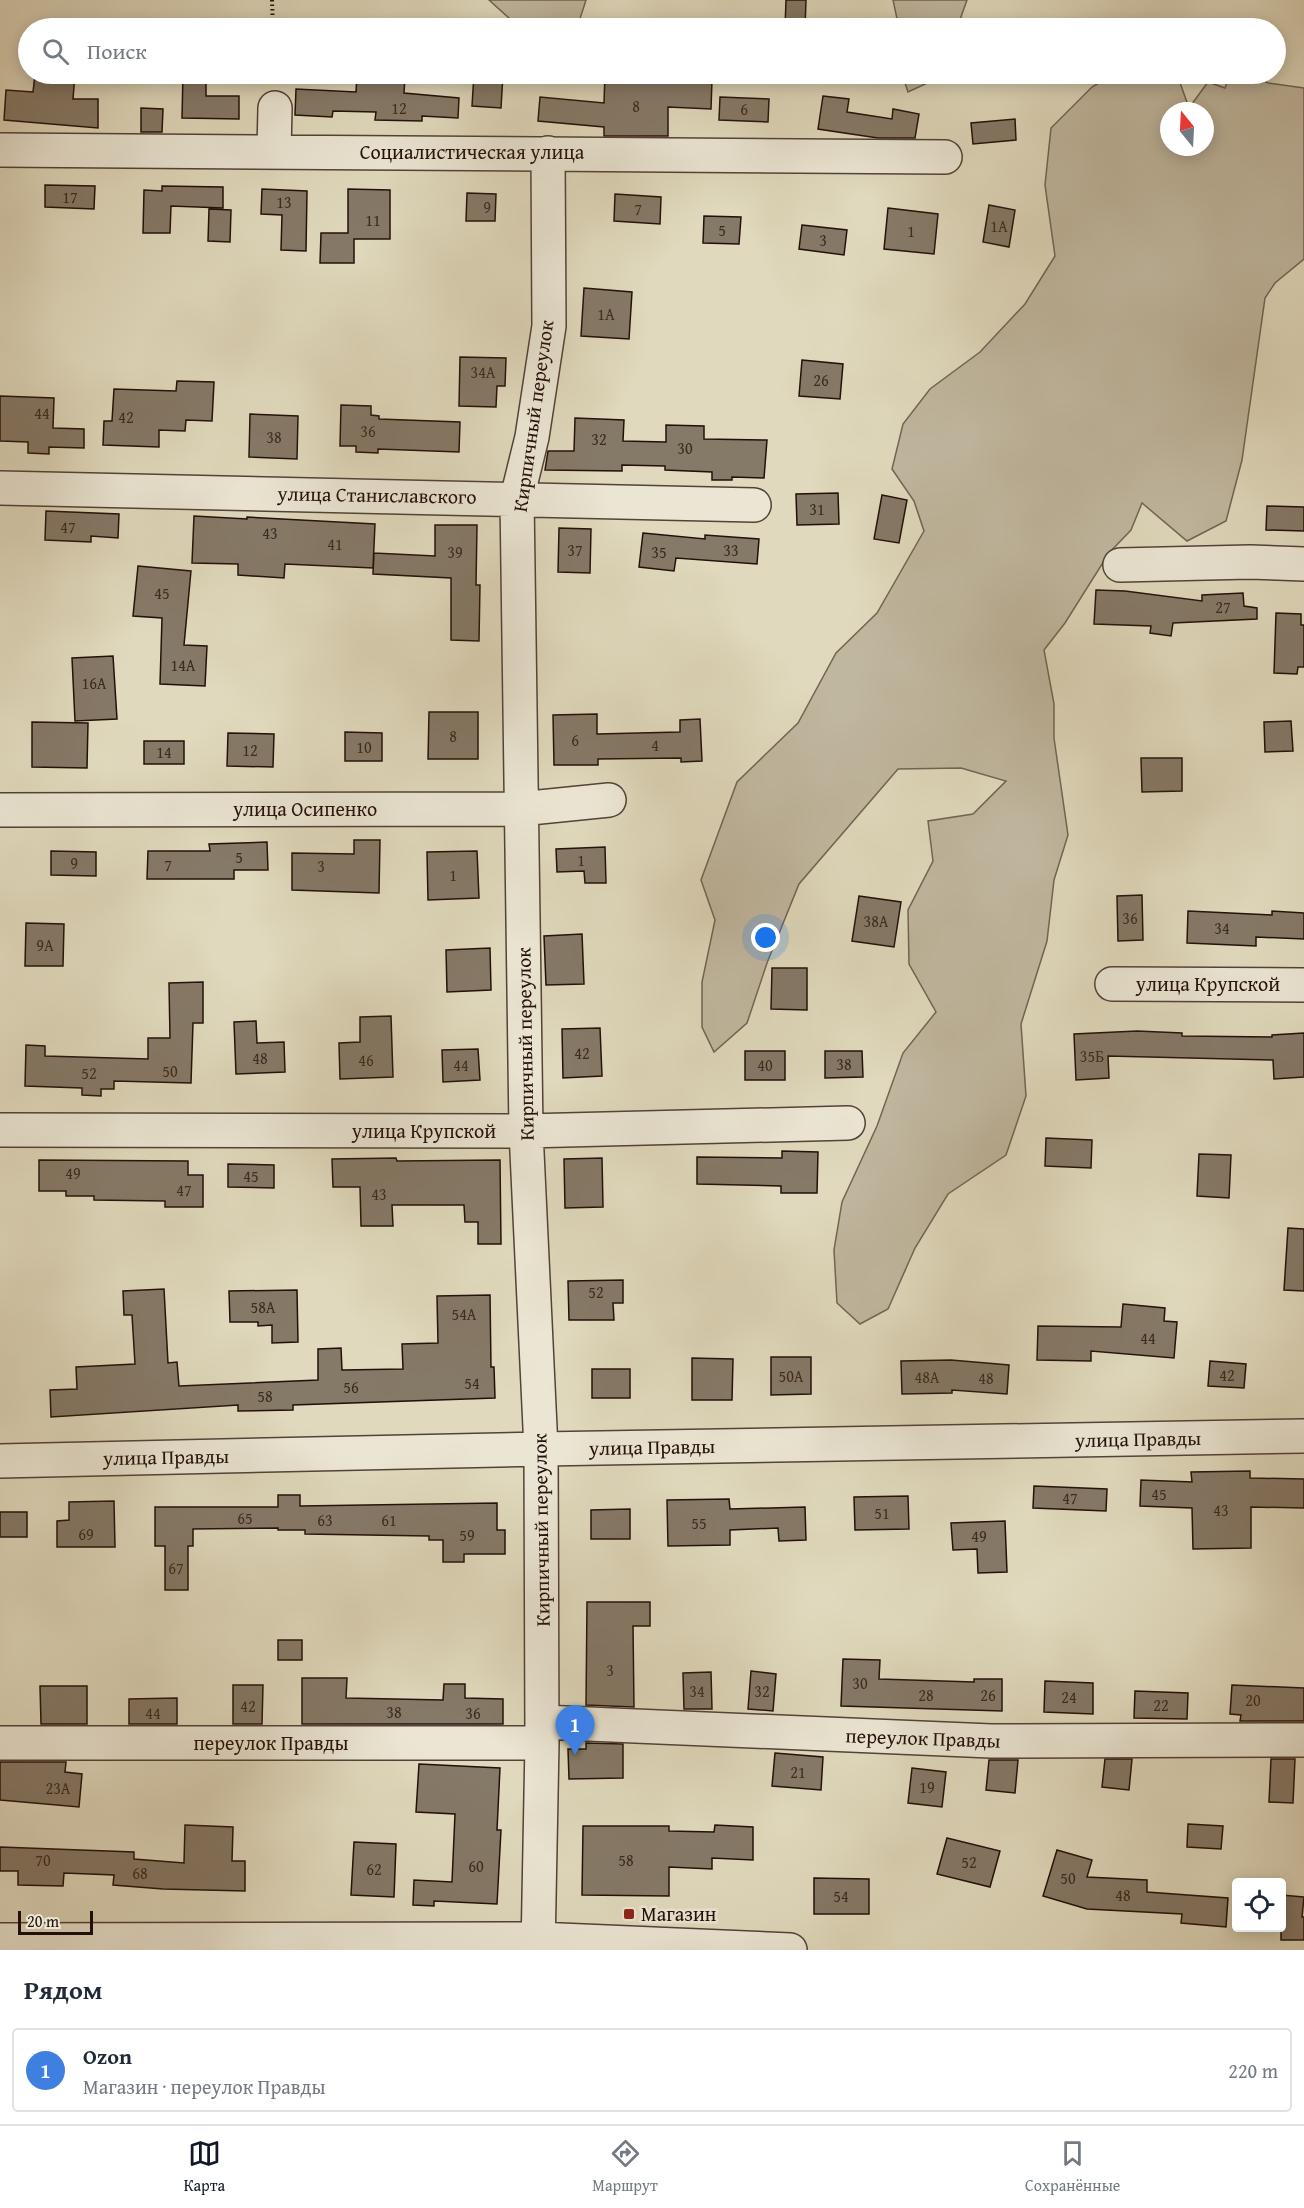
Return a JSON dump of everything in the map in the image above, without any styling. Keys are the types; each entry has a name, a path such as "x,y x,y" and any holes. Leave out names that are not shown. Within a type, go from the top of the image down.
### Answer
{"street":[{"path":"274,151 275,108"},
{"name":"Социалистическая улица","path":"0,150 945,157"},
{"name":"Кирпичный переулок","path":"537,1944 542,1732 541,1449 526,1131 517,498 532,437 549,326 548,153"},
{"name":"улица Станиславского","path":"0,488 754,505"},
{"path":"1120,565 1250,562 1304,564"},
{"name":"улица Осипенко","path":"0,810 520,809 609,800"},
{"name":"улица Крупской","path":"1112,984 1304,984"},
{"name":"улица Крупской","path":"0,1130 526,1131 848,1124"},
{"name":"улица Правды","path":"0,1461 1304,1436"},
{"name":"переулок Правды","path":"0,1743 542,1732 991,1741 1304,1740"},
{"path":"0,1940 223,1945 537,1944 790,1950"}],"path":[{"path":"272,0 273,18"}],"shaded area":[{"path":"489,0 586,0 580,18 509,18"},
{"path":"893,0 967,0 961,18 897,18"},
{"path":"905,84 925,84 908,92"},
{"path":"1097,84 1180,84 1187,102 1160,102 1160,156 1214,156 1214,102 1193,102 1207,84 1225,88 1226,84 1275,84 1304,88 1304,259 1275,283 1265,298 1242,460 1226,521 1187,541 1142,503 1131,530 1109,553 1065,623 1044,650 1054,704 1054,738 1068,835 1054,880 1047,941 1021,1024 1026,1096 1006,1155 948,1194 915,1248 888,1309 860,1324 837,1303 834,1250 842,1202 877,1126 903,1053 936,1012 909,964 908,910 933,861 928,821 973,814 1006,781 961,768 898,769 799,884 767,963 747,1023 714,1052 702,1027 702,982 715,920 701,880 737,782 798,723 836,653 877,613 924,531 914,501 892,469 903,424 930,389 980,352 1025,304 1055,256 1045,185 1051,128"}],"building":[{"path":"786,0 806,0 805,18 785,18"},
{"path":"34,84 74,84 73,99 98,99 98,128 4,120 6,90 33,92"},
{"path":"183,84 206,84 206,96 239,96 239,119 182,118"},
{"path":"356,84 405,84 404,93 459,98 458,118 422,116 422,121 375,120 376,112 333,111 332,117 295,115 296,89 356,92"},
{"path":"473,84 502,84 501,108 472,106"},
{"path":"605,84 712,84 711,109 668,107 668,136 604,136 604,127 538,121 540,97 604,103"},
{"path":"823,96 849,99 847,112 892,119 893,109 919,114 915,138 878,138 818,129"},
{"path":"720,97 769,99 768,122 719,120"},
{"path":"141,108 163,109 162,132 141,132"},
{"path":"1015,119 1016,140 973,144 971,123"},
{"path":"45,185 95,186 94,209 45,207"},
{"path":"162,186 223,187 223,208 171,206 170,233 143,233 144,190 162,191"},
{"path":"262,189 307,191 306,251 281,250 282,215 261,214"},
{"path":"348,189 390,190 390,239 354,239 354,263 320,263 321,233 348,233"},
{"path":"467,193 496,194 495,221 466,221"},
{"path":"615,194 661,197 660,224 614,221"},
{"path":"989,205 1015,210 1009,247 983,242"},
{"path":"888,208 938,214 934,254 884,249"},
{"path":"209,209 231,210 230,242 208,241"},
{"path":"704,216 741,217 739,244 703,243"},
{"path":"802,225 847,230 844,255 799,249"},
{"path":"584,288 632,292 629,339 581,336"},
{"path":"460,357 506,358 505,386 497,386 496,407 459,406"},
{"path":"802,360 843,364 840,399 799,396"},
{"path":"177,381 214,382 212,421 186,420 185,431 159,430 159,447 103,445 104,421 112,421 114,389 176,391"},
{"path":"0,396 54,398 53,428 84,429 84,448 49,447 49,454 28,453 28,442 0,441"},
{"path":"341,405 371,406 371,415 379,416 379,419 460,422 459,452 378,449 378,453 356,452 356,446 340,446"},
{"path":"250,414 298,416 297,459 249,457"},
{"path":"575,418 624,420 623,441 666,442 666,425 704,426 704,439 767,440 764,478 732,477 732,480 712,480 712,472 665,470 665,466 622,465 622,471 545,470 548,451 574,451"},
{"path":"838,493 839,524 797,525 796,494"},
{"path":"882,495 907,500 899,543 874,539"},
{"path":"1267,506 1304,507 1304,531 1266,530"},
{"path":"46,511 119,514 118,538 91,536 91,542 45,540"},
{"path":"194,516 375,524 373,568 285,564 284,578 238,575 238,564 192,563"},
{"path":"435,525 477,525 476,585 480,585 479,641 451,640 451,578 373,574 374,553 435,556"},
{"path":"559,528 591,529 590,573 558,572"},
{"path":"643,533 705,539 705,535 759,539 757,564 676,558 674,571 639,567"},
{"path":"138,566 191,571 184,645 207,646 205,686 160,684 162,618 133,616"},
{"path":"1096,590 1125,591 1202,601 1202,595 1243,593 1244,606 1257,608 1257,619 1173,623 1171,636 1150,633 1151,626 1094,624"},
{"path":"1276,613 1301,614 1301,625 1304,625 1304,667 1298,667 1297,674 1274,673"},
{"path":"113,656 117,719 75,721 72,658"},
{"path":"429,712 478,712 478,759 428,759"},
{"path":"597,714 597,734 680,732 680,720 700,719 702,761 681,762 681,758 598,759 598,765 554,765 553,715"},
{"path":"1291,721 1293,751 1265,752 1264,722"},
{"path":"32,722 88,723 87,768 32,767"},
{"path":"345,732 382,733 382,761 345,761"},
{"path":"228,733 274,734 273,767 227,766"},
{"path":"144,741 184,741 184,764 144,764"},
{"path":"1141,758 1182,758 1182,791 1142,792"},
{"path":"354,840 380,840 379,893 292,890 292,853 354,854"},
{"path":"267,842 268,870 234,870 234,879 147,879 148,851 210,851 209,844"},
{"path":"605,847 606,883 585,883 584,871 557,872 556,849"},
{"path":"51,851 96,852 96,876 51,875"},
{"path":"477,851 479,898 428,900 427,852"},
{"path":"1142,895 1143,940 1118,941 1117,896"},
{"path":"859,896 901,902 894,947 852,941"},
{"path":"1188,911 1272,915 1272,911 1304,913 1304,939 1256,937 1256,946 1187,943"},
{"path":"26,923 64,924 63,966 25,966"},
{"path":"582,934 584,984 546,985 544,936"},
{"path":"490,948 491,990 447,992 446,950"},
{"path":"772,968 807,968 807,1010 771,1009"},
{"path":"203,982 203,1023 193,1023 191,1083 114,1081 114,1089 101,1089 101,1096 82,1095 82,1088 25,1086 26,1045 45,1046 45,1056 148,1059 148,1038 170,1038 169,983"},
{"path":"391,1016 393,1077 340,1079 339,1043 360,1042 360,1017"},
{"path":"256,1021 257,1043 284,1042 285,1072 236,1074 234,1022"},
{"path":"600,1028 602,1076 563,1078 562,1029"},
{"path":"1137,1031 1182,1033 1182,1036 1272,1037 1272,1035 1304,1033 1304,1077 1274,1079 1273,1060 1108,1056 1109,1078 1076,1080 1074,1034"},
{"path":"478,1049 480,1080 443,1082 442,1050"},
{"path":"745,1051 785,1051 785,1080 745,1080"},
{"path":"825,1051 862,1051 863,1077 825,1078"},
{"path":"1046,1138 1092,1140 1091,1168 1045,1166"},
{"path":"782,1151 818,1152 817,1193 781,1193 781,1186 697,1184 697,1157 782,1158"},
{"path":"1199,1154 1231,1155 1229,1198 1197,1196"},
{"path":"396,1158 397,1161 500,1160 501,1244 478,1244 478,1222 465,1222 464,1205 392,1205 393,1226 361,1226 360,1187 333,1187 332,1159"},
{"path":"602,1158 603,1207 565,1208 564,1159"},
{"path":"39,1160 188,1161 188,1175 203,1175 203,1207 165,1207 165,1201 94,1200 94,1196 66,1196 66,1191 39,1191"},
{"path":"228,1164 274,1165 274,1188 228,1187"},
{"path":"1288,1228 1304,1229 1304,1291 1284,1290"},
{"path":"623,1280 623,1303 613,1303 614,1320 569,1320 568,1281"},
{"path":"164,1289 168,1363 177,1362 179,1386 318,1380 318,1349 341,1348 342,1370 403,1369 402,1344 438,1343 437,1296 490,1295 491,1367 494,1367 495,1398 293,1405 293,1410 238,1411 238,1405 51,1417 50,1390 77,1389 76,1367 135,1364 132,1315 124,1315 123,1291"},
{"path":"297,1290 298,1342 272,1343 272,1325 258,1326 258,1322 230,1322 229,1291"},
{"path":"1123,1304 1165,1308 1164,1321 1177,1322 1174,1358 1091,1351 1091,1361 1037,1360 1038,1326 1121,1327"},
{"path":"771,1357 811,1357 811,1394 771,1395"},
{"path":"692,1358 733,1359 732,1400 692,1400"},
{"path":"951,1360 1009,1365 1007,1394 952,1390 952,1393 902,1394 901,1361"},
{"path":"1210,1361 1246,1364 1244,1388 1208,1386"},
{"path":"592,1369 630,1369 630,1398 592,1398"},
{"path":"1250,1471 1250,1478 1304,1479 1304,1508 1251,1507 1251,1548 1193,1549 1192,1508 1140,1506 1141,1480 1192,1482 1191,1472"},
{"path":"1034,1486 1107,1489 1106,1511 1033,1508"},
{"path":"278,1495 300,1495 300,1506 497,1503 497,1530 505,1530 505,1554 464,1554 464,1562 443,1562 443,1540 429,1540 429,1536 305,1534 305,1530 278,1530 278,1528 193,1529 193,1546 188,1546 188,1590 165,1590 165,1546 155,1546 155,1507 278,1507"},
{"path":"908,1496 909,1529 855,1530 854,1497"},
{"path":"729,1499 730,1509 805,1507 806,1540 779,1541 778,1528 730,1530 730,1545 668,1546 667,1500"},
{"path":"114,1501 115,1547 57,1547 57,1521 69,1520 69,1502"},
{"path":"630,1509 630,1539 591,1539 591,1510"},
{"path":"0,1512 27,1512 27,1537 0,1537"},
{"path":"1005,1521 1007,1572 978,1573 977,1549 953,1550 951,1523"},
{"path":"587,1602 650,1602 650,1626 633,1626 634,1707 586,1705"},
{"path":"278,1640 302,1640 302,1660 278,1660"},
{"path":"843,1659 880,1660 879,1679 974,1682 974,1679 1002,1679 1002,1711 841,1706"},
{"path":"751,1671 776,1674 773,1711 748,1709"},
{"path":"711,1672 712,1709 684,1709 683,1673"},
{"path":"302,1678 347,1678 346,1698 443,1700 444,1684 465,1684 465,1698 503,1699 503,1724 302,1724"},
{"path":"1045,1681 1093,1683 1093,1714 1044,1712"},
{"path":"233,1685 263,1685 262,1724 233,1724"},
{"path":"1232,1685 1304,1688 1304,1721 1240,1721 1241,1715 1230,1714"},
{"path":"40,1686 87,1686 87,1724 41,1724"},
{"path":"1135,1691 1188,1693 1187,1719 1134,1718"},
{"path":"177,1698 177,1724 129,1724 129,1699"},
{"path":"586,1743 623,1744 623,1778 569,1779 568,1749 586,1749"},
{"path":"775,1753 823,1757 821,1790 772,1786"},
{"path":"1105,1759 1132,1759 1129,1790 1102,1787"},
{"path":"1271,1759 1295,1759 1293,1803 1269,1802"},
{"path":"989,1760 1018,1760 1015,1793 986,1790"},
{"path":"0,1762 66,1762 65,1772 82,1774 79,1807 0,1800"},
{"path":"419,1764 500,1768 497,1830 501,1830 497,1904 434,1901 434,1906 413,1905 414,1880 452,1882 455,1814 416,1812"},
{"path":"912,1768 946,1772 942,1807 908,1803"},
{"path":"1188,1824 1223,1826 1221,1849 1187,1847"},
{"path":"185,1825 233,1827 232,1861 245,1861 245,1891 113,1885 114,1875 64,1873 63,1886 18,1885 18,1871 0,1871 0,1847 134,1852 134,1859 184,1863"},
{"path":"715,1825 753,1827 753,1860 712,1858 712,1869 669,1867 669,1896 582,1895 583,1826 669,1826 669,1831 714,1832"},
{"path":"947,1838 1000,1851 990,1887 937,1874"},
{"path":"354,1842 396,1844 394,1897 351,1895"},
{"path":"1057,1850 1092,1860 1087,1877 1147,1880 1147,1892 1228,1898 1226,1927 1181,1923 1182,1914 1087,1909 1043,1896"},
{"path":"814,1878 869,1879 869,1914 814,1914"},
{"path":"1286,1895 1304,1897 1302,1917 1304,1917 1304,1940 1281,1940 1281,1932 1286,1932"}],"place":[{"name":"Ozon","path":"575,1755"},
{"name":"Магазин","path":"629,1914"}]}
